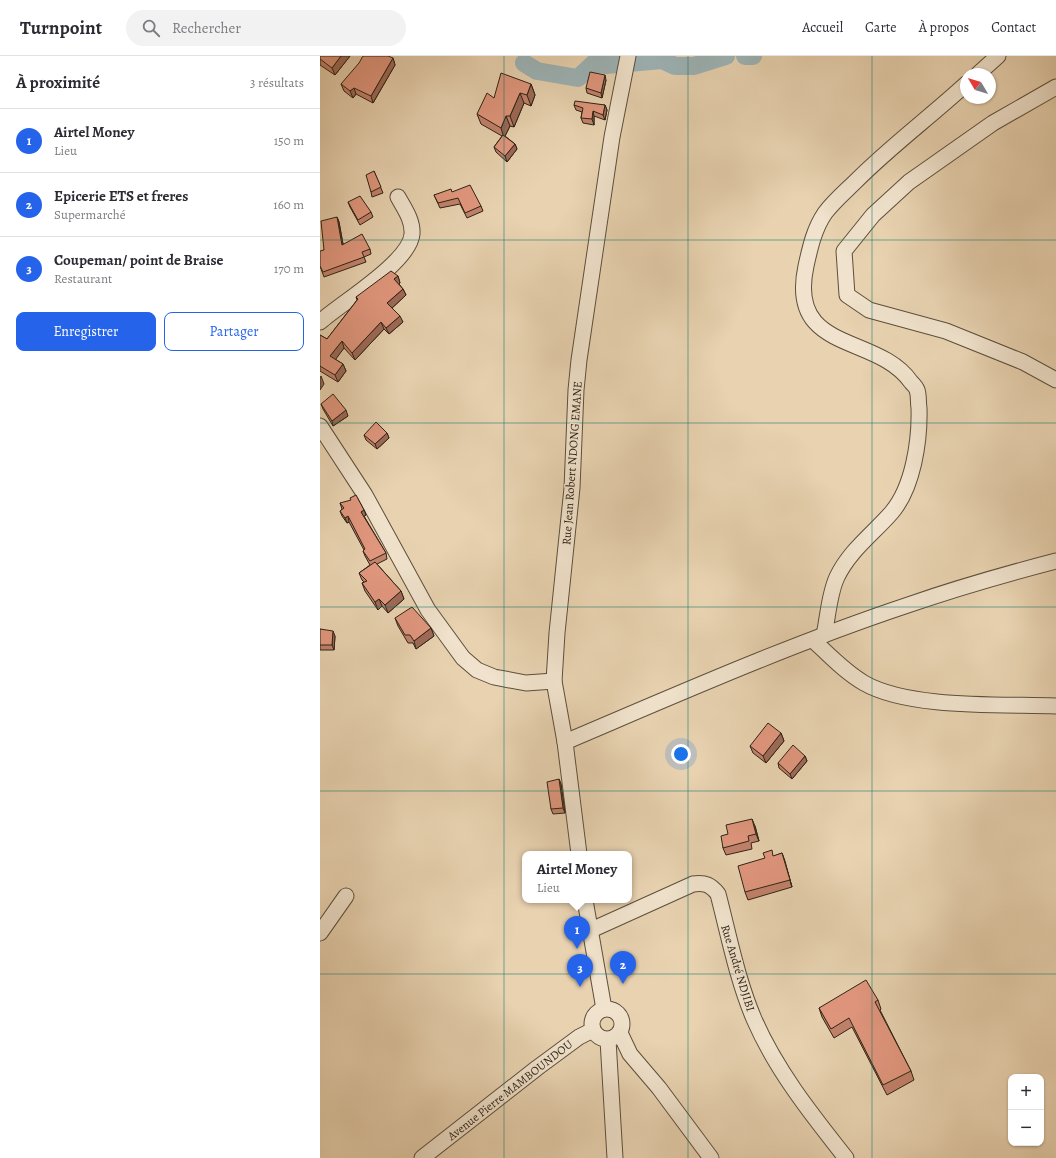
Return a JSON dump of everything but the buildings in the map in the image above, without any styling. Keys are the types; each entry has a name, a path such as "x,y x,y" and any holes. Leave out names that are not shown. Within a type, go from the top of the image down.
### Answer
{"street":[{"name":"Rue Jean Robert NDONG EMANE","path":"579,851 565,742 554,681 557,634 573,480 576,390 579,360 612,137 628,56"},
{"path":"985,68 998,56"},
{"path":"1056,88 993,124 909,182 872,215 844,251 847,295 869,310 946,332 1023,362 1056,380"},
{"path":"819,638 837,578 863,540 892,511 905,492 912,471 918,433 919,408 917,390 905,374 896,366 874,354 830,335 816,323 806,304 802,284 810,251 817,228 835,201 888,150 960,89"},
{"path":"320,322 394,263 408,247 412,234 410,220 398,197"},
{"path":"320,426 365,495 428,610 463,658 477,670 509,681 526,683 554,681"},
{"path":"565,742 705,682 908,605 1009,573 1056,561"},
{"path":"819,638 834,660 864,683 895,696 941,702 1056,706"},
{"name":"Rue André NDJIBI","path":"589,931 693,884 703,882 712,887 718,894 731,951 757,1026 771,1053 790,1083 846,1158"},
{"path":"320,933 346,896"},
{"path":"585,903 589,931 604,1009"},
{"path":"614,1036 599,1037 593,1030 592,1025 595,1015 604,1009 615,1011 621,1017 623,1025 614,1036 615,1158"},
{"name":"Avenue Pierre MAMBOUNDOU","path":"422,1158 579,1038 593,1030"},
{"path":"614,1036 659,1088 711,1158"}],"waterway":[{"path":"524,63 537,71 578,78 594,63 606,65 662,60 675,66 694,66 726,56"},
{"path":"745,56 753,56"}],"place":[{"name":"Airtel Money","path":"577,949"},
{"name":"Epicerie ETS et freres","path":"623,984"},
{"name":"Coupeman/ point de Braise","path":"580,987"}]}
